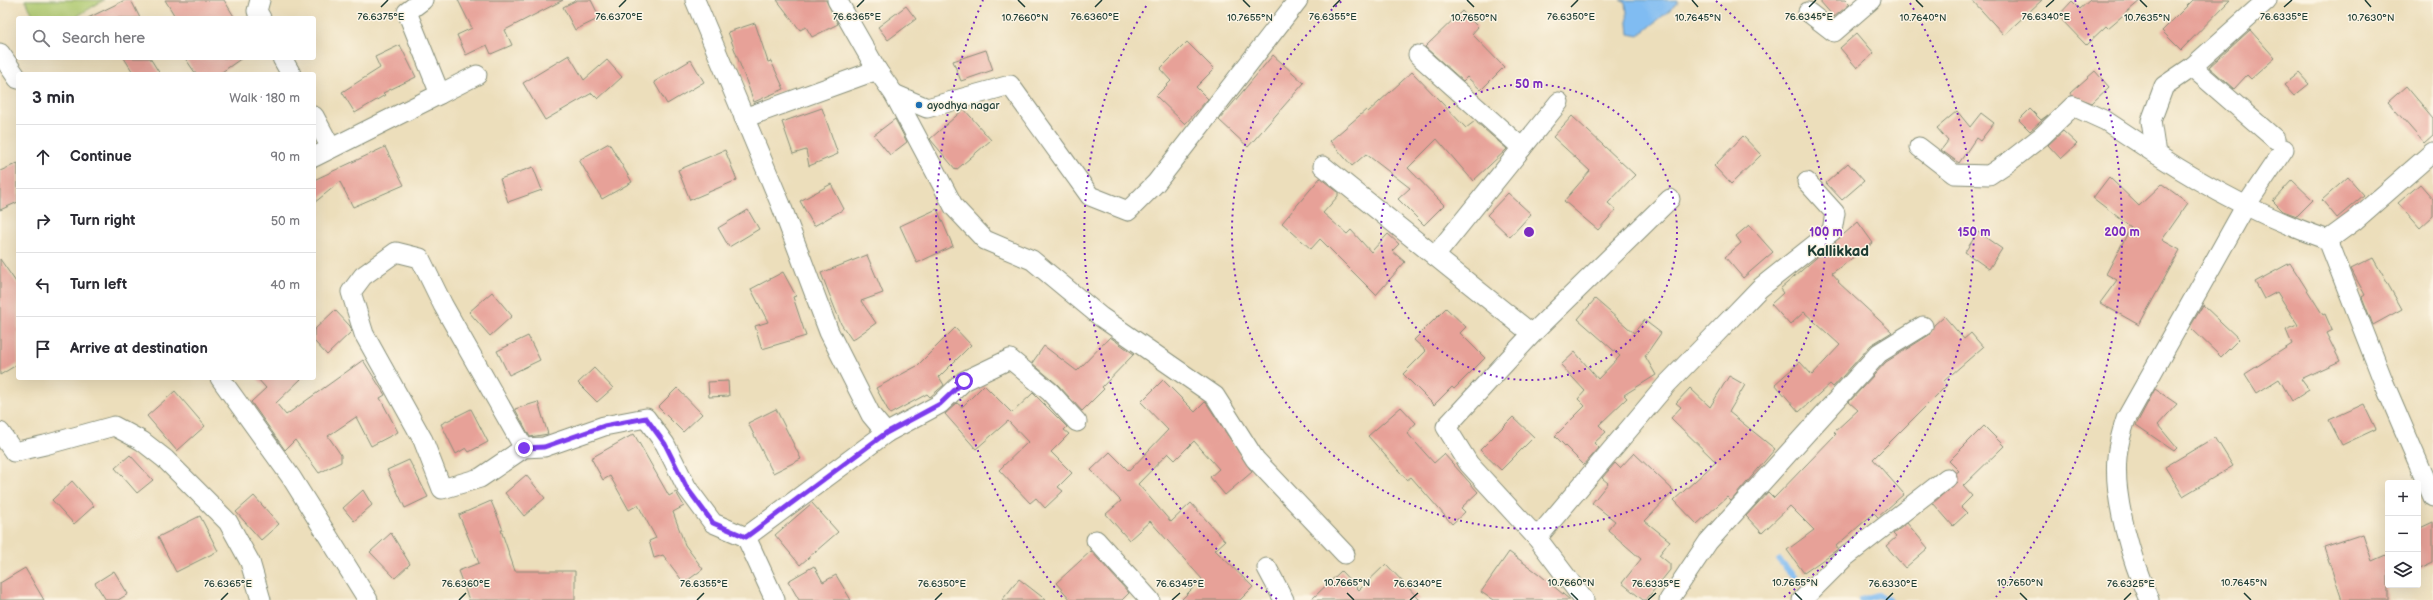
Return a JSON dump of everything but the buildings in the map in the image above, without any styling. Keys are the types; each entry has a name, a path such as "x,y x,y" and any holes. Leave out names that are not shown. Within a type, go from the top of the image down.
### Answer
{"street":[{"path":"260,0 257,11 260,16"},
{"path":"423,0 405,6 440,94"},
{"path":"695,0 781,205 829,332 871,415 886,433"},
{"path":"837,0 877,70 894,94 921,149 954,207 985,240 1032,260 1101,317 1215,396 1255,459 1345,554"},
{"path":"894,94 927,108 1010,85 1090,196 1128,211 1156,183 1298,0"},
{"path":"1808,12 1834,32 1871,0"},
{"path":"2156,154 2151,121 2164,86 2192,67 2267,0"},
{"path":"0,53 16,76"},
{"path":"1418,55 1522,148"},
{"path":"283,60 290,72"},
{"path":"2149,600 2137,572 2118,484 2117,458 2121,435 2126,419 2279,144 2192,67"},
{"path":"744,118 877,70"},
{"path":"316,156 477,75"},
{"path":"1436,256 1559,102"},
{"path":"1919,147 1954,174 1989,174 2010,161 2042,136 2073,106 2106,121 2204,185 2245,207 2328,240 2384,383 2433,496"},
{"path":"316,120 331,148"},
{"path":"2328,240 2354,220 2433,152"},
{"path":"1323,166 1532,334"},
{"path":"1537,538 1662,390 1702,347 1760,288 1832,231 1835,213 1807,182"},
{"path":"1584,600 1537,538 1469,464 1446,427 1532,334 1670,199"},
{"path":"524,448 442,305 420,258 396,252 363,276 351,292 364,334 423,440 442,489 480,478 524,448 544,447 604,426 646,418 665,444 687,488 713,523 746,537 775,600"},
{"path":"1669,600 1708,542 1879,352 1923,326"},
{"path":"746,537 886,433 940,404 964,381 1010,359 1050,392 1077,422"},
{"path":"221,380 291,477 368,600"},
{"path":"0,432 14,452 114,426 142,441 165,459 228,522 250,562 261,600"},
{"path":"1802,600 1844,558 1947,478"},
{"path":"1096,540 1150,600"},
{"path":"1267,568 1284,600"}],"green space":[{"path":"25,0 104,0 77,16 34,16"}],"water":[{"path":"1620,0 1678,0 1678,3 1639,36 1629,34 1626,3"}],"waterway":[{"path":"1779,560 1797,580"},
{"path":"1861,600 1878,595 1889,600"}],"place":[{"name":"ayodhya nagar","path":"919,105"}],"district":[{"name":"Kallikkad","path":"1838,251"}],"route":[{"path":"524,448 544,447 604,426 646,418 665,444 687,488 713,523 746,537 886,433 940,404 964,381"}]}
